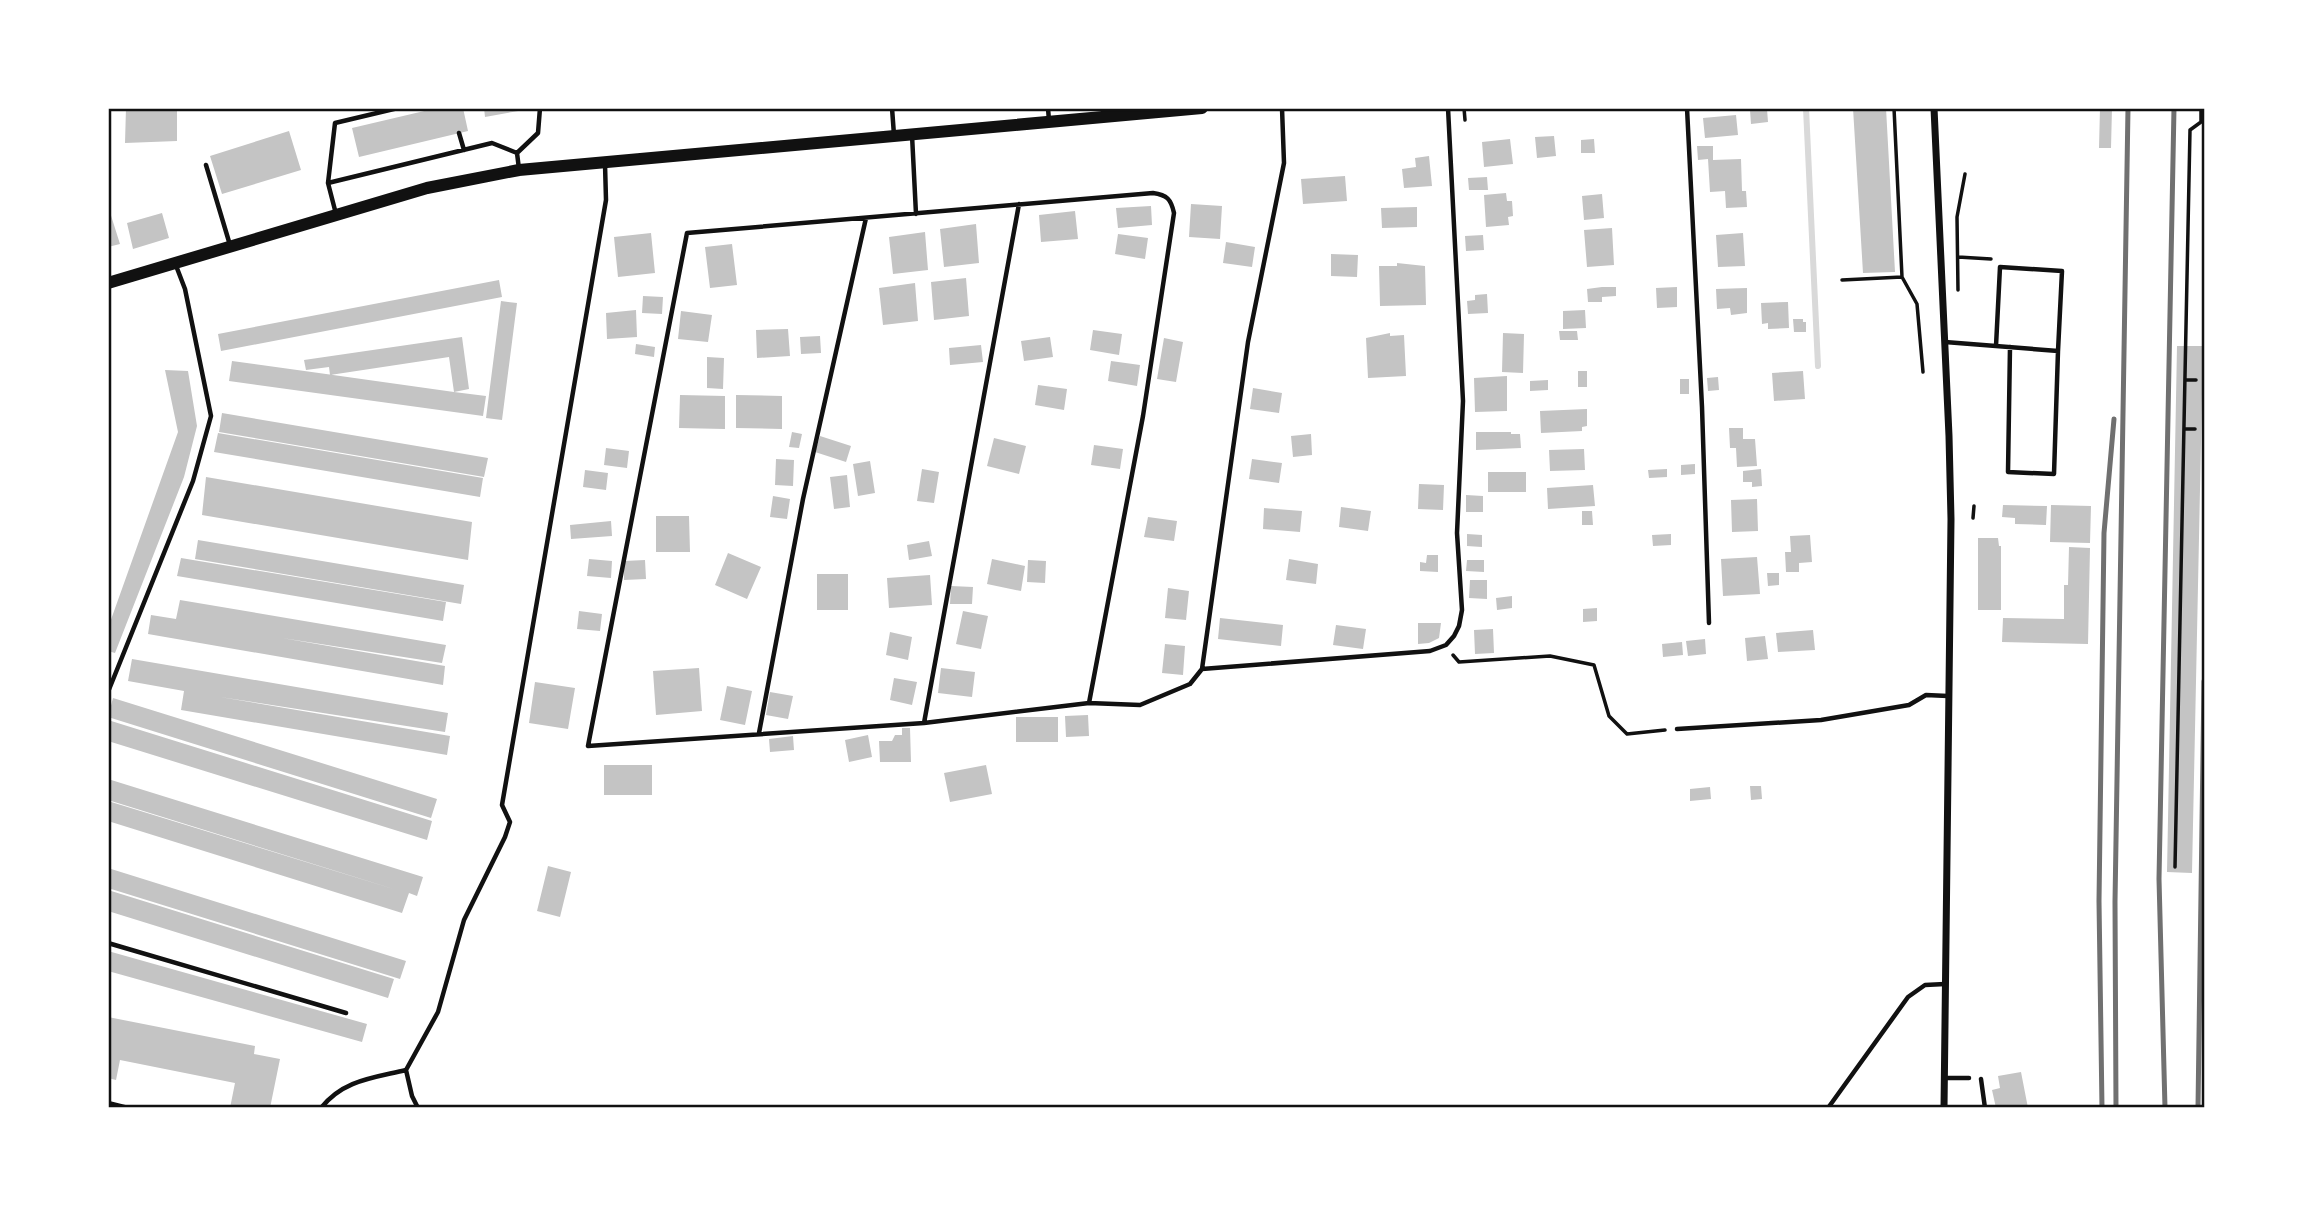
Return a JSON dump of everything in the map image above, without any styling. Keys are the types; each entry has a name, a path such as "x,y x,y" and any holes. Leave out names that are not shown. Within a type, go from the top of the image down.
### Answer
{"main road":[{"path":"108,283 427,188 519,170 1202,108"}],"street":[{"path":"1934,108 1951,520 1944,1108"}],"lane":[{"path":"336,214 328,183 334,123 398,108"},
{"path":"517,153 538,133 540,108"},
{"path":"892,108 894,136"},
{"path":"1048,108 1049,122"},
{"path":"1088,703 1143,416 1174,213 1172,202 1165,195 1153,193 687,233 588,746 923,723 1088,703 1140,705 1190,684 1202,669 1248,342 1284,163 1282,108"},
{"path":"1202,669 1419,652 1446,645 1459,626 1462,610 1457,533 1463,401 1448,108"},
{"path":"1687,108 1709,623"},
{"path":"459,133 464,150"},
{"path":"912,134 916,214"},
{"path":"328,183 492,143 517,153"},
{"path":"517,153 519,170"},
{"path":"418,1108 412,1096 406,1070 438,1012 464,920 510,822 502,805 606,200 604,161"},
{"path":"206,165 231,245"},
{"path":"923,723 1019,204"},
{"path":"759,733 803,499 866,218"},
{"path":"108,692 193,481 211,416 185,289 175,262"},
{"path":"1996,346 2000,267 2062,271 2054,474 2008,472 2010,347"},
{"path":"1945,342 2058,351"},
{"path":"1677,729 1821,720 1909,705 1926,695 1948,696"},
{"path":"108,943 346,1013"},
{"path":"1828,1108 1908,997 1925,985 1945,984"},
{"path":"321,1108 332,1093 360,1081 406,1070"},
{"path":"1944,1077 1969,1078"},
{"path":"1981,1079 1985,1108"},
{"path":"108,1103 128,1108"}],"path":[{"path":"1464,108 1465,120"},
{"path":"1894,108 1902,277 1917,304 1923,372"},
{"path":"2175,867 2190,130 2201,122 2201,108"},
{"path":"1842,280 1902,277"},
{"path":"2185,380 2196,380"},
{"path":"2184,429 2195,429"},
{"path":"1973,518 1974,506"},
{"path":"1446,645 1459,662 1550,656 1594,665 1609,716 1627,734 1677,729"}],"building":[{"path":"126,108 177,108 177,141 125,143"},
{"path":"437,108 463,108 468,131 359,157 352,128"},
{"path":"484,108 524,108 524,110 485,117"},
{"path":"1853,108 1886,108 1895,272 1863,273"},
{"path":"2100,108 2112,108 2111,148 2099,148"},
{"path":"1767,109 1768,122 1751,124 1750,110"},
{"path":"1736,115 1738,135 1705,138 1703,118"},
{"path":"289,131 301,170 222,194 210,156"},
{"path":"1554,136 1556,156 1537,158 1535,137"},
{"path":"1510,139 1513,164 1484,167 1482,142"},
{"path":"1594,139 1595,153 1581,153 1581,140"},
{"path":"1697,146 1713,146 1713,160 1741,159 1742,191 1746,191 1747,207 1726,208 1725,191 1710,192 1708,159 1698,160"},
{"path":"1429,156 1432,186 1404,188 1402,169 1416,167 1415,158"},
{"path":"1345,176 1347,201 1303,204 1301,179"},
{"path":"1487,177 1488,190 1469,190 1468,178"},
{"path":"1506,193 1507,201 1512,201 1513,216 1508,217 1509,225 1486,227 1484,195"},
{"path":"1602,194 1604,218 1584,220 1582,196"},
{"path":"1191,204 1222,206 1220,239 1189,237"},
{"path":"108,206 120,244 108,247"},
{"path":"1151,206 1152,225 1118,228 1116,208"},
{"path":"1417,207 1417,227 1382,228 1381,208"},
{"path":"1075,211 1078,239 1041,242 1039,215"},
{"path":"162,213 169,238 133,249 127,223"},
{"path":"976,224 979,263 944,267 940,229"},
{"path":"1612,228 1614,265 1587,267 1584,230"},
{"path":"925,232 928,270 893,274 889,237"},
{"path":"651,233 655,273 618,277 614,237"},
{"path":"1743,233 1745,266 1718,267 1716,235"},
{"path":"1118,234 1148,238 1145,259 1115,254"},
{"path":"1483,235 1484,250 1466,251 1465,236"},
{"path":"1226,242 1255,247 1252,267 1223,263"},
{"path":"732,244 737,285 710,288 705,247"},
{"path":"1331,254 1358,255 1357,277 1331,276"},
{"path":"1397,263 1425,266 1426,305 1380,306 1379,266 1397,266"},
{"path":"966,278 969,316 934,320 931,282"},
{"path":"499,280 502,297 221,351 218,334"},
{"path":"915,283 918,321 883,325 879,288"},
{"path":"1616,287 1616,296 1602,297 1602,302 1588,302 1587,289"},
{"path":"1677,287 1677,307 1657,308 1656,288"},
{"path":"1747,288 1747,313 1731,315 1730,308 1717,309 1716,289"},
{"path":"1487,294 1488,313 1468,314 1467,301 1475,300 1475,295"},
{"path":"643,296 663,297 662,314 642,313"},
{"path":"501,301 517,303 502,420 486,418"},
{"path":"1788,302 1789,328 1768,329 1768,323 1762,324 1761,303"},
{"path":"636,310 637,337 607,339 606,313"},
{"path":"1585,310 1586,328 1563,329 1563,311"},
{"path":"681,311 712,315 708,342 678,339"},
{"path":"1793,319 1803,319 1803,322 1806,322 1806,332 1794,332"},
{"path":"788,329 790,356 757,358 756,330"},
{"path":"1093,330 1122,334 1119,355 1090,350"},
{"path":"1559,331 1577,331 1578,340 1560,340"},
{"path":"1390,333 1390,336 1404,335 1406,376 1368,378 1366,338"},
{"path":"1503,333 1524,334 1523,373 1502,372"},
{"path":"820,336 821,353 801,354 800,337"},
{"path":"462,337 469,389 454,392 486,396 483,416 229,381 232,361 330,375 329,367 306,370 304,360","holes":["449,357 454,392 331,375"]},
{"path":"1050,337 1053,357 1024,361 1021,341"},
{"path":"1164,338 1183,342 1176,382 1157,379"},
{"path":"636,344 655,347 654,357 635,354"},
{"path":"981,345 983,362 950,365 949,348"},
{"path":"2177,346 2203,346 2192,873 2167,872"},
{"path":"707,357 724,358 723,389 707,388"},
{"path":"1111,361 1140,365 1137,386 1108,381"},
{"path":"165,370 188,371 197,426 184,477 115,653 108,651 108,628 178,432"},
{"path":"1578,371 1587,371 1587,387 1578,387"},
{"path":"1803,371 1805,399 1774,401 1772,373"},
{"path":"1507,376 1507,411 1475,412 1474,378"},
{"path":"1718,377 1719,390 1708,391 1707,378"},
{"path":"1680,379 1689,379 1689,394 1680,394"},
{"path":"1548,380 1548,390 1530,391 1530,381"},
{"path":"1038,385 1067,389 1064,410 1035,405"},
{"path":"1253,388 1282,393 1279,413 1250,409"},
{"path":"680,395 725,396 725,429 679,428"},
{"path":"736,395 782,396 782,429 736,428"},
{"path":"1587,409 1587,426 1582,427 1582,431 1541,433 1540,411"},
{"path":"222,413 488,458 484,477 219,432"},
{"path":"1729,428 1743,428 1743,439 1755,439 1757,466 1737,467 1736,448 1730,448"},
{"path":"792,432 802,434 799,448 789,447"},
{"path":"1476,432 1520,434 1521,448 1476,450"},
{"path":"218,433 483,478 480,497 214,452"},
{"path":"1311,434 1312,455 1293,457 1291,436"},
{"path":"820,436 851,446 846,462 815,452"},
{"path":"994,438 1026,446 1019,474 987,466"},
{"path":"1094,445 1123,449 1120,469 1091,465"},
{"path":"606,448 629,451 627,468 604,465"},
{"path":"1584,449 1585,470 1550,471 1549,450"},
{"path":"776,459 794,460 793,486 775,485"},
{"path":"1252,459 1282,463 1279,483 1249,479"},
{"path":"870,461 875,493 858,496 853,464"},
{"path":"1695,464 1695,474 1681,475 1681,465"},
{"path":"922,469 939,472 934,503 917,501"},
{"path":"1667,469 1667,477 1649,478 1648,470"},
{"path":"1761,469 1762,486 1752,487 1752,482 1743,482 1743,471"},
{"path":"585,470 608,473 606,490 583,487"},
{"path":"1488,472 1526,472 1526,492 1488,492"},
{"path":"847,475 850,507 834,509 830,477"},
{"path":"206,477 472,522 468,560 202,515"},
{"path":"1419,484 1444,485 1443,510 1418,509"},
{"path":"1593,485 1595,506 1548,509 1547,488"},
{"path":"1466,495 1483,496 1483,512 1466,512"},
{"path":"773,496 790,499 787,519 770,517"},
{"path":"1757,499 1758,531 1732,532 1731,500"},
{"path":"2003,505 2047,506 2046,525 2015,524 2015,518 2002,517"},
{"path":"2051,505 2091,506 2090,543 2050,542"},
{"path":"1341,507 1371,511 1368,531 1339,527"},
{"path":"1264,508 1302,511 1300,532 1263,529"},
{"path":"1582,511 1592,511 1593,525 1582,525"},
{"path":"656,516 689,516 690,552 656,552"},
{"path":"1148,517 1177,521 1174,541 1144,537"},
{"path":"611,521 612,536 571,539 570,525"},
{"path":"1467,534 1482,535 1482,547 1467,546"},
{"path":"1671,534 1671,545 1653,546 1652,535"},
{"path":"1810,535 1812,562 1799,563 1799,572 1786,572 1785,552 1791,552 1790,536"},
{"path":"1978,538 1998,538 2001,546 2001,610 1978,610"},
{"path":"198,540 464,585 461,604 195,559"},
{"path":"929,541 932,556 909,560 907,545"},
{"path":"2069,547 2090,548 2088,644 2002,642 2003,618 2064,619 2064,585 2068,585"},
{"path":"728,553 761,567 747,599 715,585"},
{"path":"1427,555 1438,555 1438,572 1420,571 1420,562 1426,563"},
{"path":"1757,557 1760,594 1723,596 1721,559"},
{"path":"181,558 446,602 443,621 177,576"},
{"path":"589,559 612,561 611,578 587,576"},
{"path":"992,559 1025,566 1021,591 987,584"},
{"path":"1289,559 1318,564 1316,584 1286,580"},
{"path":"645,560 646,579 624,580 624,561"},
{"path":"1028,560 1046,561 1045,583 1027,582"},
{"path":"1467,560 1484,560 1484,572 1466,571"},
{"path":"1767,573 1779,573 1779,585 1768,586"},
{"path":"817,574 848,574 848,610 817,610"},
{"path":"930,575 932,605 889,608 887,578"},
{"path":"1470,580 1487,580 1487,599 1469,598"},
{"path":"951,586 973,587 972,604 950,604"},
{"path":"1168,588 1189,591 1186,620 1165,618"},
{"path":"1512,596 1512,608 1497,610 1496,598"},
{"path":"180,600 446,645 442,663 282,638 445,666 443,685 148,634 151,615 176,619"},
{"path":"1597,608 1597,621 1583,622 1583,609"},
{"path":"579,611 602,614 600,631 577,629"},
{"path":"963,611 988,616 981,649 956,644"},
{"path":"1220,618 1283,625 1281,646 1218,639"},
{"path":"1418,623 1441,623 1439,638 1418,644"},
{"path":"1336,625 1366,629 1363,649 1333,645"},
{"path":"1493,629 1494,653 1475,654 1474,630"},
{"path":"1813,630 1815,650 1778,652 1776,633"},
{"path":"890,632 912,637 908,660 886,655"},
{"path":"1765,636 1768,659 1747,661 1745,638"},
{"path":"1705,639 1706,654 1688,656 1686,641"},
{"path":"1682,642 1683,655 1663,657 1662,644"},
{"path":"1165,644 1185,646 1183,675 1162,673"},
{"path":"132,659 448,713 445,732 220,697 450,736 447,755 181,710 184,691 128,681"},
{"path":"699,668 702,711 656,715 653,671"},
{"path":"941,668 975,672 972,697 938,693"},
{"path":"894,678 917,682 912,705 890,700"},
{"path":"535,682 575,688 568,729 529,723"},
{"path":"727,686 752,691 745,725 720,720"},
{"path":"770,692 793,696 788,719 766,715"},
{"path":"113,698 437,799 431,818 108,717"},
{"path":"1088,715 1089,736 1066,737 1065,716"},
{"path":"1016,717 1058,717 1058,742 1016,742"},
{"path":"108,720 432,821 427,840 108,741"},
{"path":"902,728 910,728 911,762 880,762 879,741 892,741 895,735 902,735"},
{"path":"868,735 872,757 849,762 845,740"},
{"path":"793,736 794,750 770,752 769,739"},
{"path":"604,765 652,765 652,795 604,795"},
{"path":"986,765 992,794 950,802 944,773"},
{"path":"108,779 423,877 417,896 409,893 402,913 108,821 108,801 400,891 108,800"},
{"path":"1750,786 1761,786 1762,799 1751,800"},
{"path":"1710,787 1711,799 1690,801 1690,789"},
{"path":"548,866 571,872 560,917 537,911"},
{"path":"108,868 406,961 400,979 108,888"},
{"path":"108,890 394,979 388,998 108,911"},
{"path":"108,951 367,1024 362,1042 108,971"},
{"path":"108,1017 255,1046 254,1054 280,1059 270,1108 230,1108 235,1083 120,1060 116,1080 108,1078"},
{"path":"2021,1072 2028,1108 1996,1108 1992,1090 2000,1088 1998,1076"}],"waterway":[{"path":"1806,108 1818,366"}],"railway":[{"path":"2116,1108 2115,902 2128,108"},
{"path":"2165,1108 2159,879 2174,108"},
{"path":"2102,1108 2099,901 2104,533 2114,419"},
{"path":"2198,1108 2204,681"}]}
